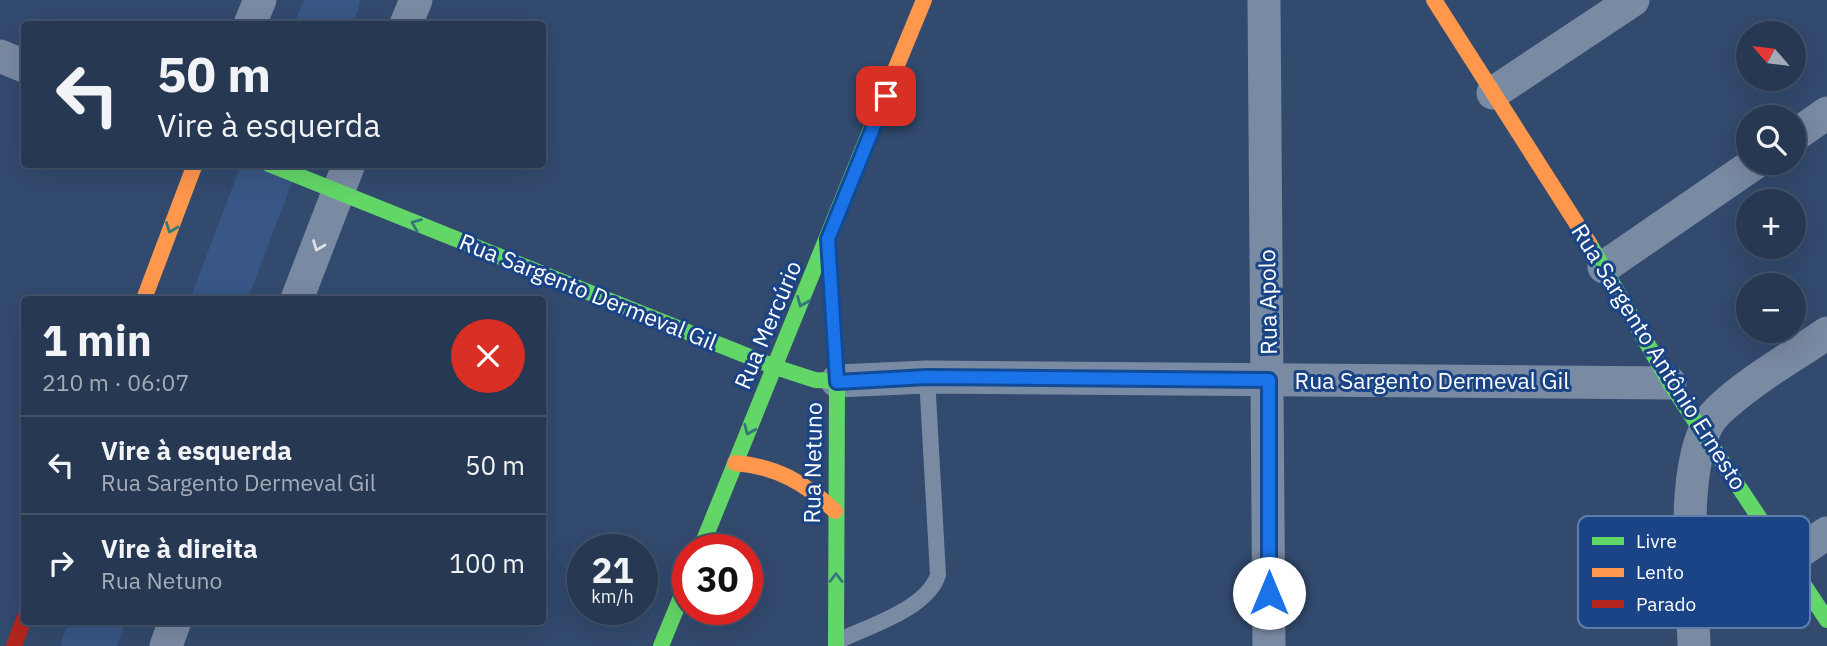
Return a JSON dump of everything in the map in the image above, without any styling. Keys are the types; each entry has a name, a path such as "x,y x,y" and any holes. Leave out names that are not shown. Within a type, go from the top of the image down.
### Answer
{"street":[{"path":"251,21 260,0"},
{"path":"407,21 416,0"},
{"name":"Rua Mercúrio","path":"706,534 924,0"},
{"name":"Rua Apolo","path":"1264,0 1269,646"},
{"name":"Rua Sargento Antônio Ernesto","path":"1434,0 1604,267 1670,383 1757,516"},
{"path":"1493,93 1633,0"},
{"path":"0,56 21,65"},
{"path":"1806,128 1827,113"},
{"path":"146,296 194,168"},
{"name":"Rua Sargento Dermeval Gil","path":"286,168 337,181 775,367 815,380 837,382 927,377 1670,383"},
{"path":"1604,267 1738,175"},
{"path":"298,296 337,181"},
{"name":"Rua Netuno","path":"828,239 837,382 836,644"},
{"path":"1691,516 1694,459 1703,431 1716,412 1827,333"},
{"path":"734,463 761,466 795,477 835,511"},
{"path":"1810,545 1827,533"},
{"name":"Rua Sargento Antônio Ernesto","path":"1810,596 1827,620"},
{"path":"661,646 672,619"},
{"path":"14,646 22,625"},
{"path":"166,646 174,625"},
{"path":"1694,628 1694,646"}],"lane":[{"path":"836,644 915,604 934,588 938,575 927,377"}],"waterway":[{"path":"324,21 333,0"},
{"path":"220,296 268,168"},
{"path":"88,646 96,625"}],"traffic: fast":[{"path":"706,534 888,87"},
{"path":"279,168 775,367 815,380 837,381"},
{"path":"1589,243 1670,383 1758,516"},
{"path":"829,249 837,381 836,646"},
{"path":"1810,594 1827,620"},
{"path":"661,646 672,619"}],"traffic: slow":[{"path":"888,87 924,0"},
{"path":"1434,0 1589,243"},
{"path":"145,296 193,168"},
{"path":"735,463 777,472 801,484 835,511"}],"traffic: jam":[{"path":"14,646 22,625"}],"route":[{"path":"886,96 828,239 837,382 927,377 1269,380 1269,593"}]}
